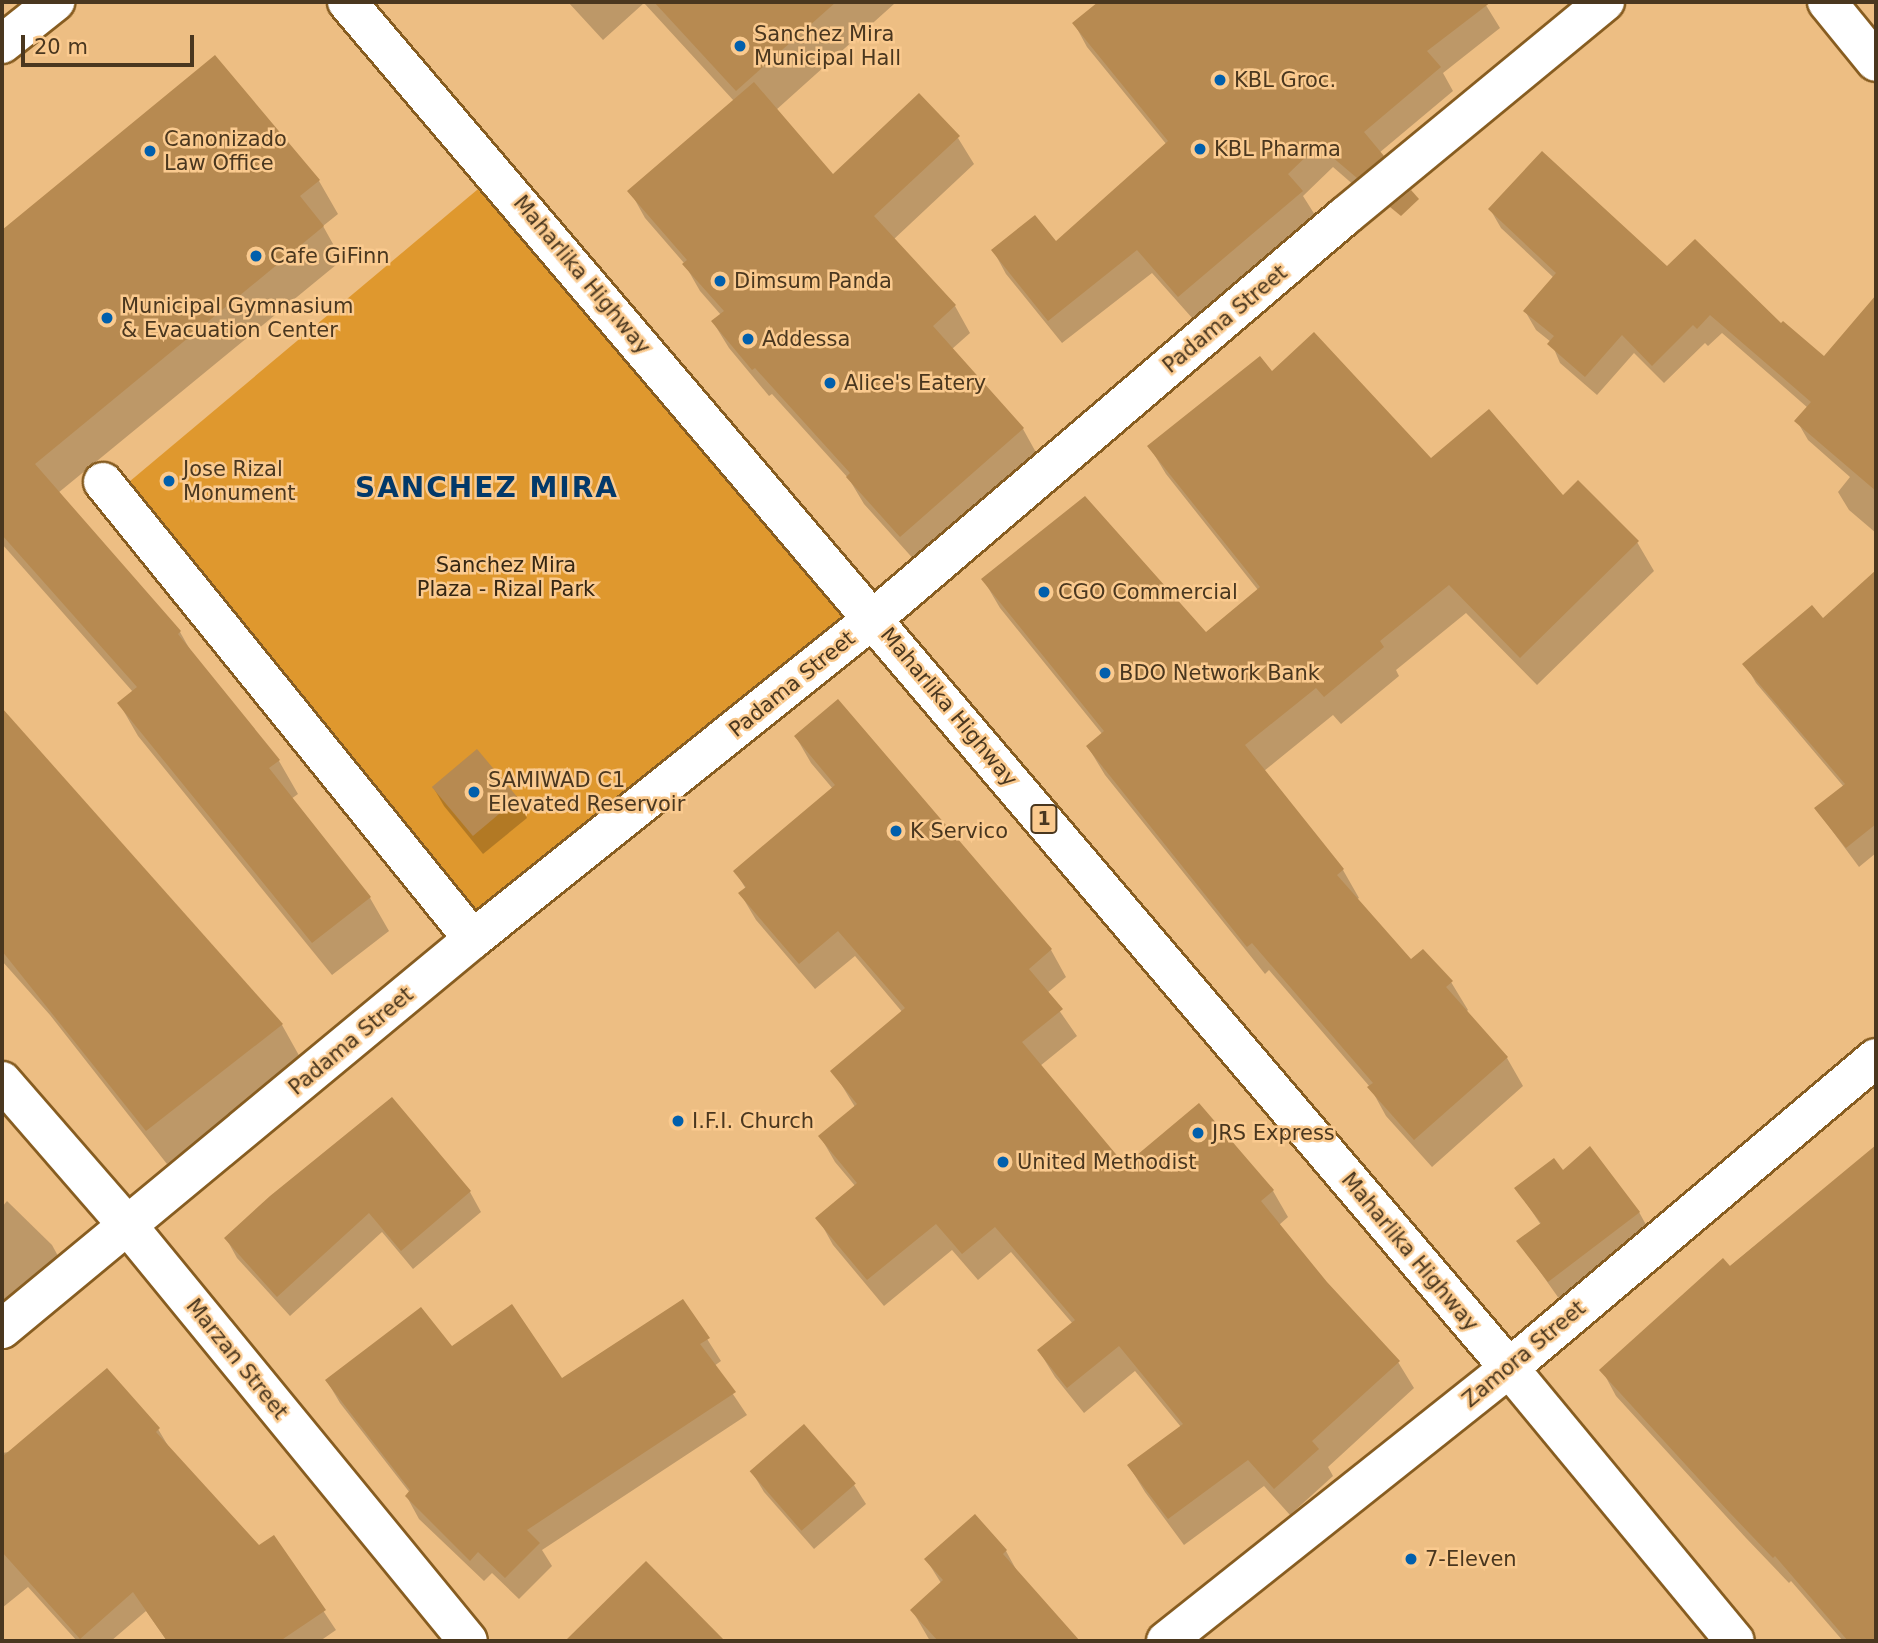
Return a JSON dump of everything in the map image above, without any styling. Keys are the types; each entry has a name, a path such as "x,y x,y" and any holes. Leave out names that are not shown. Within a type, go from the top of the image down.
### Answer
{"main road":[{"path":"2,44 55,2"},
{"name":"Maharlika Highway","path":"347,2 874,618 1509,1368 1735,1641"},
{"name":"Padama Street","path":"2,1329 473,939 874,618 1345,216 1605,2"},
{"path":"1827,2 1876,62"},
{"path":"103,482 473,939"},
{"name":"Zamora Street","path":"1166,1641 1509,1368 1876,1058"},
{"name":"Marzan Street","path":"2,1081 128,1226 468,1641"}],"green space":[{"name":"Sanchez Mira Plaza - Rizal Park","path":"496,174 871,621 488,941 114,495"}],"building":[{"name":"Sanchez Mira Municipal Hall","path":"654,2 836,2 736,91"},
{"path":"1098,2 1491,2 1427,51 1441,67 1364,132 1384,156 1357,178 1318,145 1288,174 1303,191 1178,297 1137,250 1048,321 991,250 1035,215 1056,241 1168,141 1072,23"},
{"name":"Municipal Gymnasium & Evacuation Center","path":"215,55 320,180 300,196 324,226 35,464 181,631 178,634 280,760 269,768 371,897 312,943 117,703 137,687 2,535 2,230"},
{"path":"754,82 833,174 919,93 960,136 874,216 956,305 933,326 1024,428 900,537 846,477 850,473 755,368 752,370 711,321 724,311 682,264 687,260 627,191"},
{"path":"1542,151 1667,266 1695,239 1781,323 1783,321 1824,356 1876,295 1876,491 1794,421 1811,402 1710,315 1697,329 1693,325 1652,366 1622,335 1585,377 1547,344 1554,336 1523,311 1556,273 1488,209"},
{"path":"1411,190 1419,199 1401,216 1390,207"},
{"path":"1314,332 1431,458 1489,409 1563,495 1578,480 1639,541 1520,658 1449,585 1380,641 1384,647 1324,697 1316,688 1245,745 1344,869 1337,875 1411,959 1423,949 1453,981 1446,987 1508,1057 1414,1140 1367,1087 1373,1083 1252,943 1247,947 1086,746 1104,731 981,579 1085,496 1206,632 1260,587 1147,446 1260,356 1272,371"},
{"path":"1876,570 1876,824 1846,848 1814,808 1845,784 1742,664 1812,605 1823,618"},
{"path":"838,699 1052,949 1029,969 1063,1009 1022,1042 1125,1165 1199,1103 1274,1190 1261,1201 1327,1282 1400,1361 1312,1441 1319,1449 1274,1489 1248,1460 1168,1519 1127,1465 1183,1424 1119,1346 1067,1388 1037,1350 1075,1320 995,1227 962,1254 936,1224 867,1280 815,1218 857,1183 818,1136 857,1104 830,1071 905,1008 838,931 799,964 738,893 746,887 733,871 835,785 794,736"},
{"path":"2,708 283,1024 146,1131 2,951"},
{"name":"SAMIWAD C1 Elevated Reservoir","path":"477,749 518,798 473,836 432,787"},
{"path":"392,1097 471,1191 401,1251 369,1213 277,1297 224,1238 270,1196"},
{"path":"1876,1145 1876,1641 1848,1641 1775,1556 1773,1558 1729,1512 1599,1370 1723,1258 1730,1266"},
{"path":"1590,1146 1640,1212 1548,1282 1516,1241 1541,1223 1514,1188 1554,1158 1563,1170"},
{"path":"683,1299 710,1338 700,1344 736,1392 527,1530 540,1543 505,1578 478,1552 470,1561 405,1496 410,1490 325,1380 421,1307 452,1346 512,1304 562,1378"},
{"path":"107,1368 160,1428 156,1432 259,1545 274,1535 326,1610 280,1641 167,1641 133,1592 80,1639 2,1552 2,1457"},
{"path":"804,1424 856,1484 801,1531 750,1471"},
{"path":"975,1514 1007,1550 1003,1554 1080,1641 938,1641 910,1610 943,1580 924,1559"},
{"path":"646,1561 725,1641 565,1641"}],"place":[{"name":"Sanchez Mira Municipal Hall","path":"740,46"},
{"name":"KBL Groc.","path":"1220,80"},
{"name":"KBL Pharma","path":"1200,149"},
{"name":"Canonizado Law Office","path":"150,151"},
{"name":"Cafe GiFinn","path":"256,256"},
{"name":"Dimsum Panda","path":"720,281"},
{"name":"Municipal Gymnasium & Evacuation Center","path":"107,318"},
{"name":"Addessa","path":"748,339"},
{"name":"Alice's Eatery","path":"830,383"},
{"name":"Jose Rizal Monument","path":"169,481"},
{"name":"CGO Commercial","path":"1044,592"},
{"name":"BDO Network Bank","path":"1105,673"},
{"name":"SAMIWAD C1 Elevated Reservoir","path":"474,792"},
{"name":"K Servico","path":"896,831"},
{"name":"I.F.I. Church","path":"678,1121"},
{"name":"JRS Express","path":"1198,1133"},
{"name":"United Methodist","path":"1003,1162"},
{"name":"7-Eleven","path":"1411,1559"}],"district":[{"name":"SANCHEZ MIRA","path":"487,488"}]}
